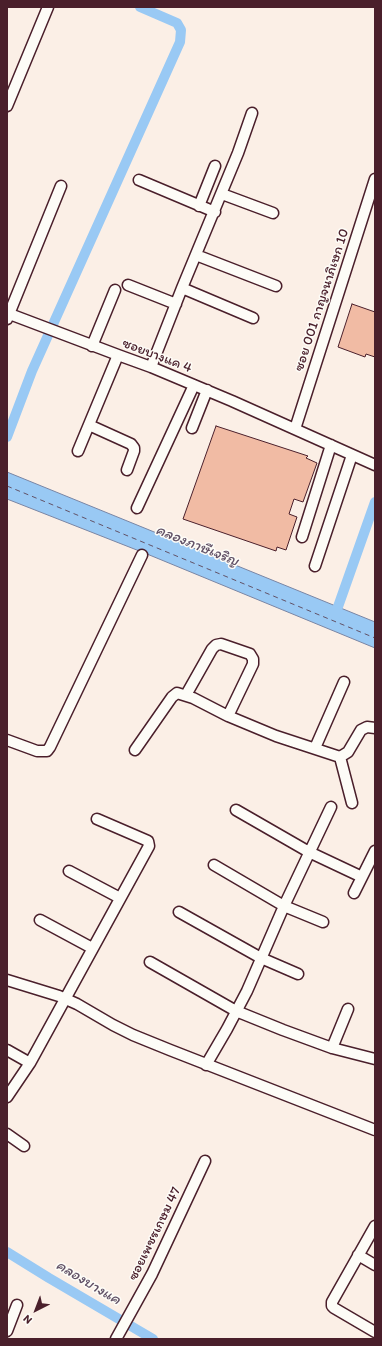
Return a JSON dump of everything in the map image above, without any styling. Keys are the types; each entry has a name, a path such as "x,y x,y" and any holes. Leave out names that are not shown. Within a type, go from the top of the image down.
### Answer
{"street":[{"path":"7,106 48,7"},
{"path":"151,367 182,288 222,194 252,113"},
{"path":"199,206 215,166"},
{"name":"ซอย 001 กาญจนาภิเษก 10","path":"295,429 375,179"},
{"path":"138,180 214,212"},
{"path":"8,315 61,186"},
{"path":"222,194 273,213"},
{"path":"196,255 276,286"},
{"path":"128,285 176,304"},
{"path":"182,288 253,318"},
{"path":"92,346 115,290"},
{"name":"ซอยบางแค 4","path":"8,315 151,367 207,390 375,465"},
{"path":"78,451 118,356"},
{"path":"137,508 194,385"},
{"path":"192,428 207,390"},
{"path":"89,425 131,444 134,451 127,470"},
{"path":"302,537 331,445"},
{"path":"315,566 352,455"},
{"path":"7,740 37,751 46,751 50,747 142,555"},
{"path":"186,695 212,649 216,645 221,644 250,654 253,659 253,664 228,716"},
{"path":"315,748 344,682"},
{"path":"135,750 172,696 177,693 186,695 228,716 276,736 340,757"},
{"path":"340,757 348,752 361,730 367,726 375,728"},
{"path":"340,757 352,803"},
{"path":"206,1065 236,1011 331,807"},
{"path":"236,810 309,852 362,877"},
{"path":"7,1097 30,1063 149,846 148,841 97,819"},
{"path":"354,893 375,851"},
{"path":"214,866 284,906 323,922"},
{"path":"69,871 120,898"},
{"path":"179,912 261,958 298,974"},
{"path":"40,920 92,948"},
{"path":"150,962 236,1011 332,1048 375,1059"},
{"path":"7,980 65,999 133,1035 206,1065 375,1130"},
{"path":"332,1048 348,1009"},
{"path":"7,1050 30,1063"},
{"path":"7,1134 24,1146"},
{"name":"ซอยเพชรเกษม 47","path":"116,1339 152,1274 205,1161"},
{"path":"375,1226 332,1302 332,1306 375,1332"},
{"path":"358,1255 375,1265"},
{"path":"7,1332 17,1305"}],"water":[{"path":"7,472 375,622 375,648 147,554 7,499"}],"building":[{"path":"352,304 375,312 375,357 366,354 365,357 338,347"},
{"path":"216,426 308,456 306,458 317,463 303,502 294,499 289,514 297,517 286,550 277,547 276,551 183,519"}],"waterway":[{"path":"7,437 32,371 180,42 181,30 177,23 140,7"},
{"path":"334,618 375,502"},
{"name":"คลองบางแค","path":"7,1252 153,1339"}],"ferry route":[{"path":"7,486 375,638"}],"water label":[{"name":"คลองภาษีเจริญ","path":"197,546"}]}
